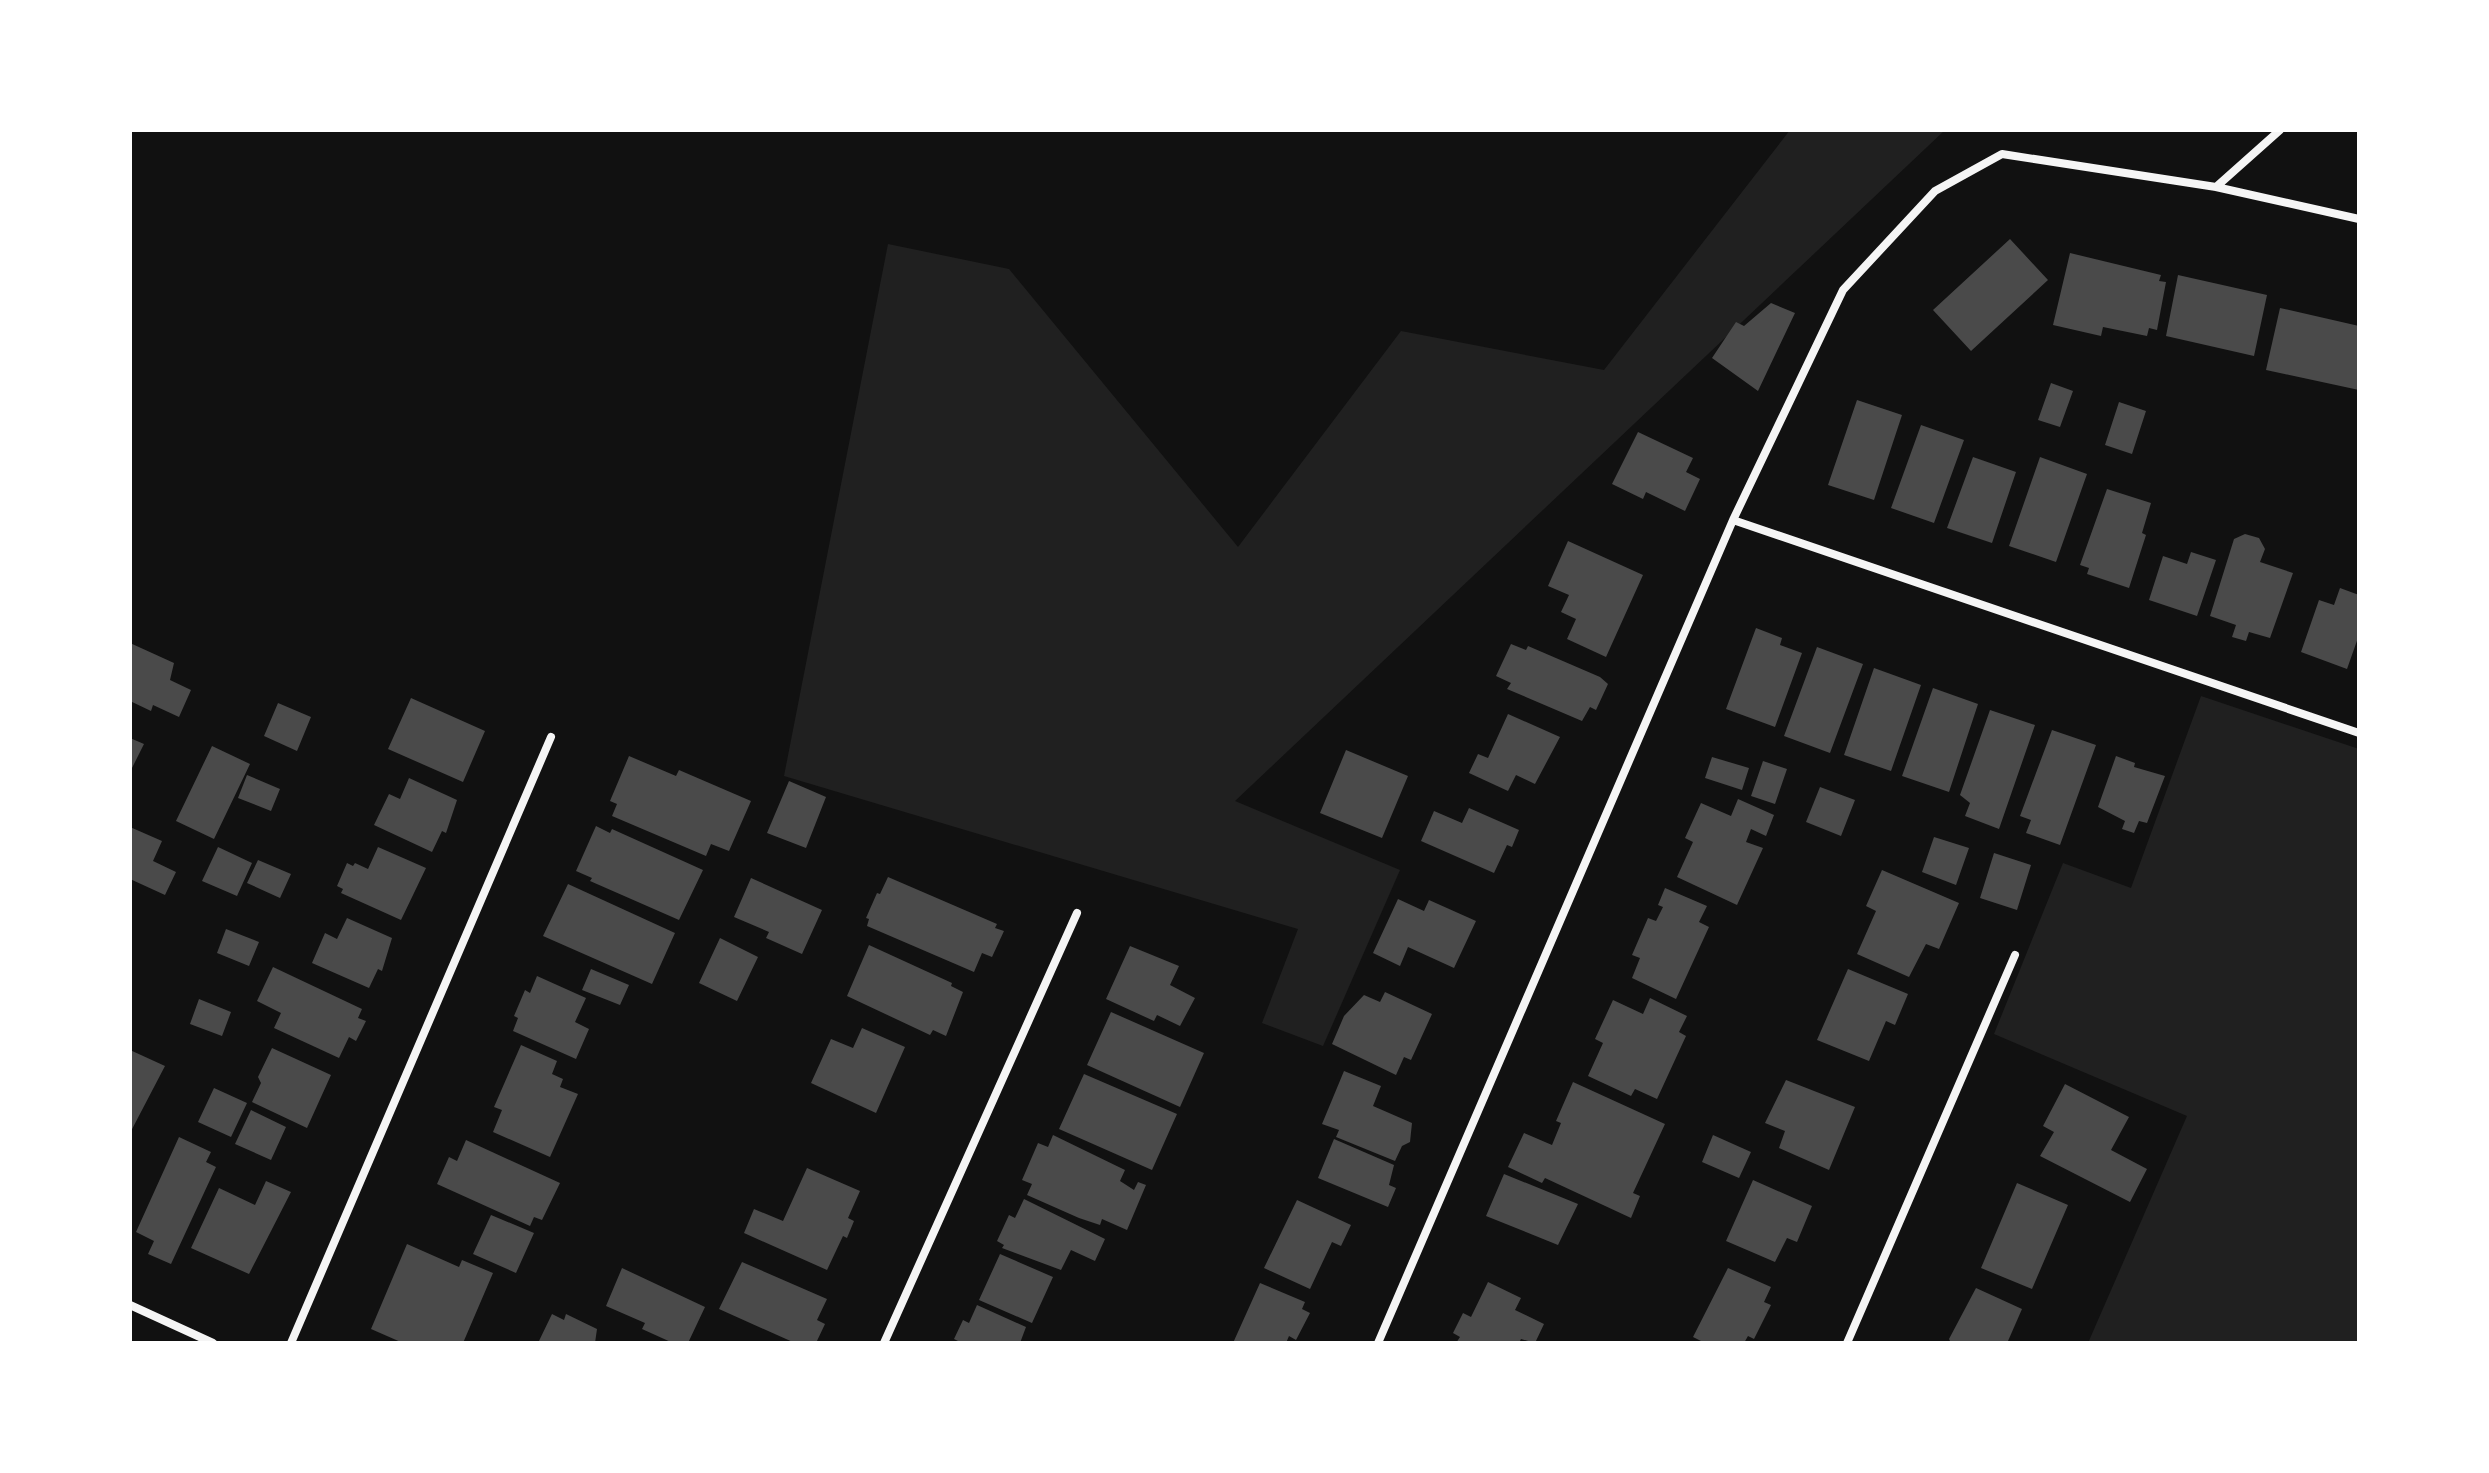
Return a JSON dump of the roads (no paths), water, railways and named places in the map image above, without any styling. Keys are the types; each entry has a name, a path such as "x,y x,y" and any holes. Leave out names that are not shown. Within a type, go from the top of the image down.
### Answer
{"street":[{"path":"2216,187 2280,130"},
{"path":"1378,1343 1733,520 1843,290 1935,191 2002,154 2216,187 2359,219"},
{"path":"1733,520 2359,733"},
{"path":"291,1343 551,737"},
{"path":"884,1343 1077,913"},
{"path":"1847,1343 2015,955"},
{"path":"130,1305 213,1343"}]}
